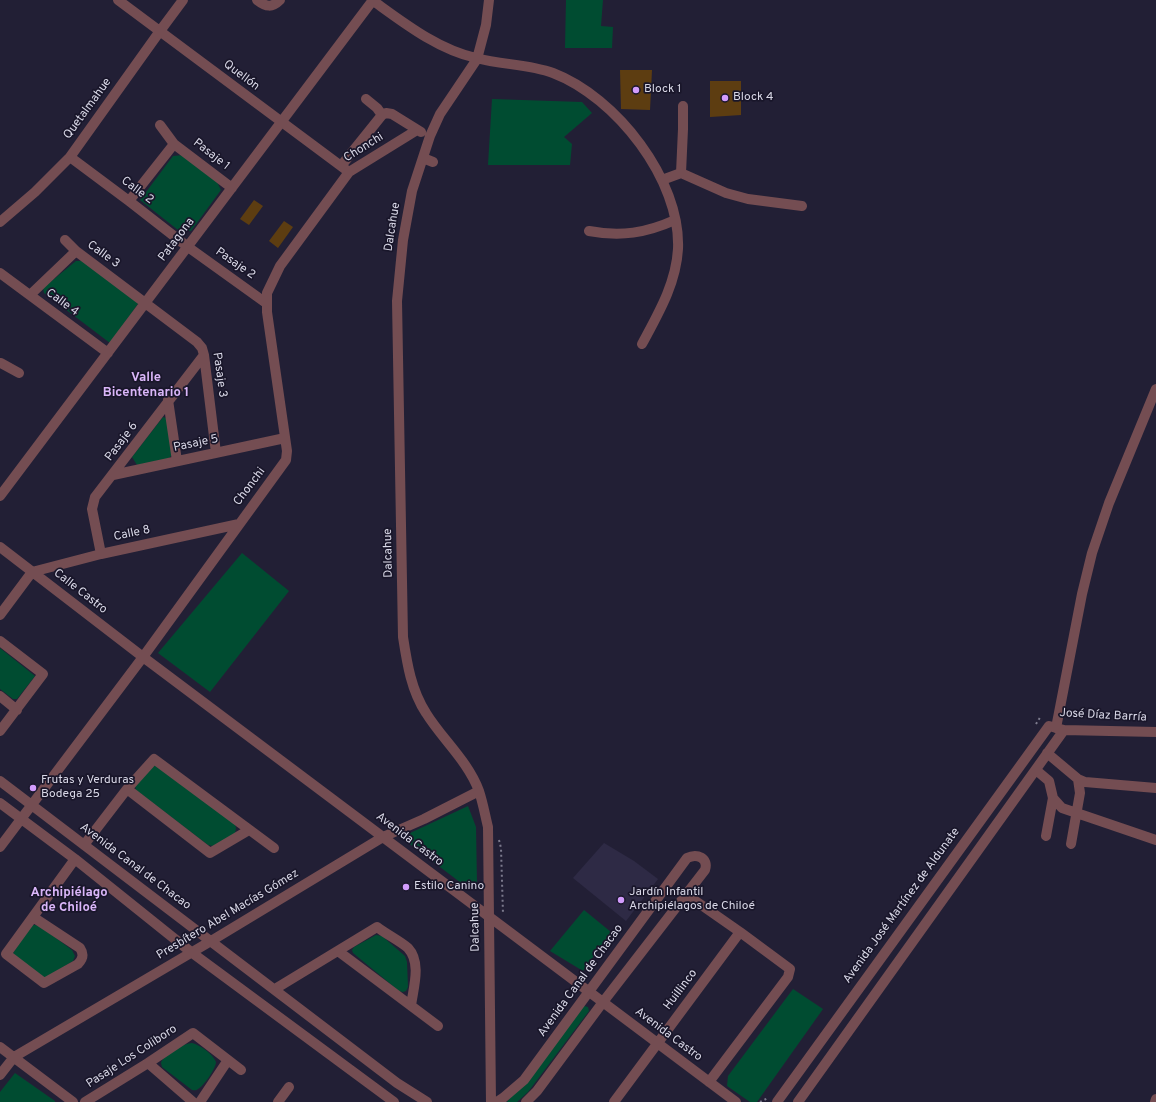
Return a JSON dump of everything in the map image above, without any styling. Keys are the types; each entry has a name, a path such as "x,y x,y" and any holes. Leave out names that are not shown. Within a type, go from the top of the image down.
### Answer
{"street":[{"name":"Quellón","path":"118,0 345,169"},
{"name":"Quetalmahue","path":"0,222 35,192 70,157 183,0"},
{"path":"257,0 265,6 273,6 280,0"},
{"path":"373,0 438,45 477,59 538,68 554,73 583,89 615,115 635,136 651,158 662,180 675,220 678,240 674,273 666,298 642,344"},
{"name":"Patagona","path":"0,496 373,0"},
{"name":"Dalcahue","path":"489,0 486,25 477,59 443,110 430,136 428,160 412,191 403,240 398,301 403,637 406,662 413,686 425,712 465,766 479,791 488,827 491,1102"},
{"path":"366,99 378,108 382,115"},
{"path":"681,173 683,106"},
{"path":"345,169 382,115 392,114 417,130 430,136"},
{"path":"160,125 174,144"},
{"name":"Chonchi","path":"0,847 143,657 286,460 288,456 266,303 268,293 280,266 345,169 417,130"},
{"name":"Pasaje 1","path":"129,201 174,144 232,188"},
{"name":"Calle 2","path":"70,157 188,247"},
{"path":"662,180 681,173 726,193 748,199 802,206"},
{"path":"589,231 615,234 639,232 660,227 675,220"},
{"path":"65,240 76,251"},
{"name":"Pasaje 2","path":"188,247 266,303"},
{"name":"Calle 3","path":"30,295 76,251 146,303"},
{"name":"Calle 4","path":"0,273 108,353"},
{"name":"Pasaje 3","path":"146,303 197,342 202,348 216,453"},
{"name":"Pasaje 6","path":"101,554 92,509 95,497 204,355"},
{"path":"0,363 19,373"},
{"path":"798,1102 1047,753 1056,728 1082,594 1092,553 1109,503 1156,389"},
{"path":"168,400 177,461"},
{"name":"Pasaje 5","path":"113,475 285,438"},
{"name":"Calle 8","path":"32,572 101,554 239,524"},
{"name":"Calle Castro","path":"0,547 143,657"},
{"path":"0,615 32,572"},
{"path":"0,641 43,674 0,732"},
{"name":"Avenida Castro","path":"143,657 736,1102"},
{"path":"0,696 16,710"},
{"name":"José Díaz Barría","path":"1056,728 1156,732"},
{"name":"Avenida José Martínez de Aldunate","path":"776,1102 1056,728"},
{"path":"1047,753 1082,780 1156,788"},
{"path":"84,844 127,789 154,759 274,848"},
{"path":"1036,770 1049,781 1053,798 1046,836"},
{"path":"1072,844 1082,780"},
{"name":"Avenida Canal de Chacao","path":"0,781 397,1083 427,1102"},
{"path":"127,789 210,853 249,830"},
{"name":"Presbítero Abel Macías Gómez","path":"0,1075 14,1057 211,941 383,837 424,819 479,791"},
{"path":"1053,798 1062,808 1156,840"},
{"path":"0,803 75,859 191,952 394,1102"},
{"name":"Avenida Canal de Chacao","path":"497,1102 524,1080 687,858 698,856 705,861 705,870 687,895 603,1002 537,1091 526,1102"},
{"path":"33,917 80,948 82,951 82,960 78,964 44,983 6,954 75,859"},
{"path":"687,895 788,967 790,973 709,1082"},
{"path":"275,989 377,928 408,949 414,961 415,976 411,1006"},
{"name":"Huillinco","path":"614,1102 740,932"},
{"path":"338,951 438,1026"},
{"name":"Pasaje Los Coliboro","path":"85,1102 193,1033 228,1060"},
{"path":"0,1047 73,1102"},
{"path":"200,1102 228,1060 241,1070"},
{"path":"148,1063 193,1102"},
{"path":"278,1102 289,1087"}],"path":[{"path":"498,834 501,848 503,927"}],"shaded area":[{"name":"Jardín Infantil Archipiélagos de Chiloé","path":"604,843 634,861 658,879 626,921 573,878"}],"green space":[{"path":"566,0 603,0 601,26 613,27 612,48 565,48"},
{"path":"492,99 582,102 592,113 564,137 572,144 570,165 488,165"},
{"path":"184,155 217,182 221,190 191,231 178,230 140,200 173,156"},
{"path":"76,261 84,261 140,301 110,343 44,293 43,288"},
{"path":"163,417 166,418 173,454 168,459 137,465 132,457"},
{"path":"242,553 289,591 210,692 158,653"},
{"path":"0,648 35,676 17,699 13,699 0,689"},
{"path":"155,765 235,824 235,834 213,846 208,845 136,790 135,785"},
{"path":"468,806 476,827 477,884 469,889 407,842 408,834"},
{"path":"584,910 611,932 583,971 550,951"},
{"path":"32,925 40,926 72,950 75,956 73,961 45,978 13,955"},
{"path":"376,935 382,936 405,956 407,962 408,987 406,991 399,991 353,953 352,950 354,947"},
{"path":"793,989 823,1009 757,1102 750,1102 727,1086 728,1076"},
{"path":"584,1006 588,1007 589,1011 528,1092 517,1102 507,1102"},
{"path":"192,1043 206,1050 216,1062 206,1081 197,1090 192,1090 162,1067 161,1063 166,1056 174,1050"},
{"path":"15,1073 55,1102 0,1102 0,1092"}],"building":[{"name":"Block 1","path":"620,70 652,70 650,110 621,109"},
{"name":"Block 4","path":"710,81 741,81 741,115 710,117"},
{"path":"254,200 263,206 249,225 240,219"},
{"path":"284,221 293,227 278,248 269,241"}],"place":[{"name":"Block 1","path":"636,90"},
{"name":"Block 4","path":"725,98"},
{"name":"Frutas y Verduras Bodega 25","path":"33,788"},
{"name":"Estilo Canino","path":"406,887"},
{"name":"Jardín Infantil Archipiélagos de Chiloé","path":"621,900"}],"district":[{"name":"Valle Bicentenario 1","path":"146,386"},
{"name":"Archipiélago de Chiloé","path":"69,900"}]}
